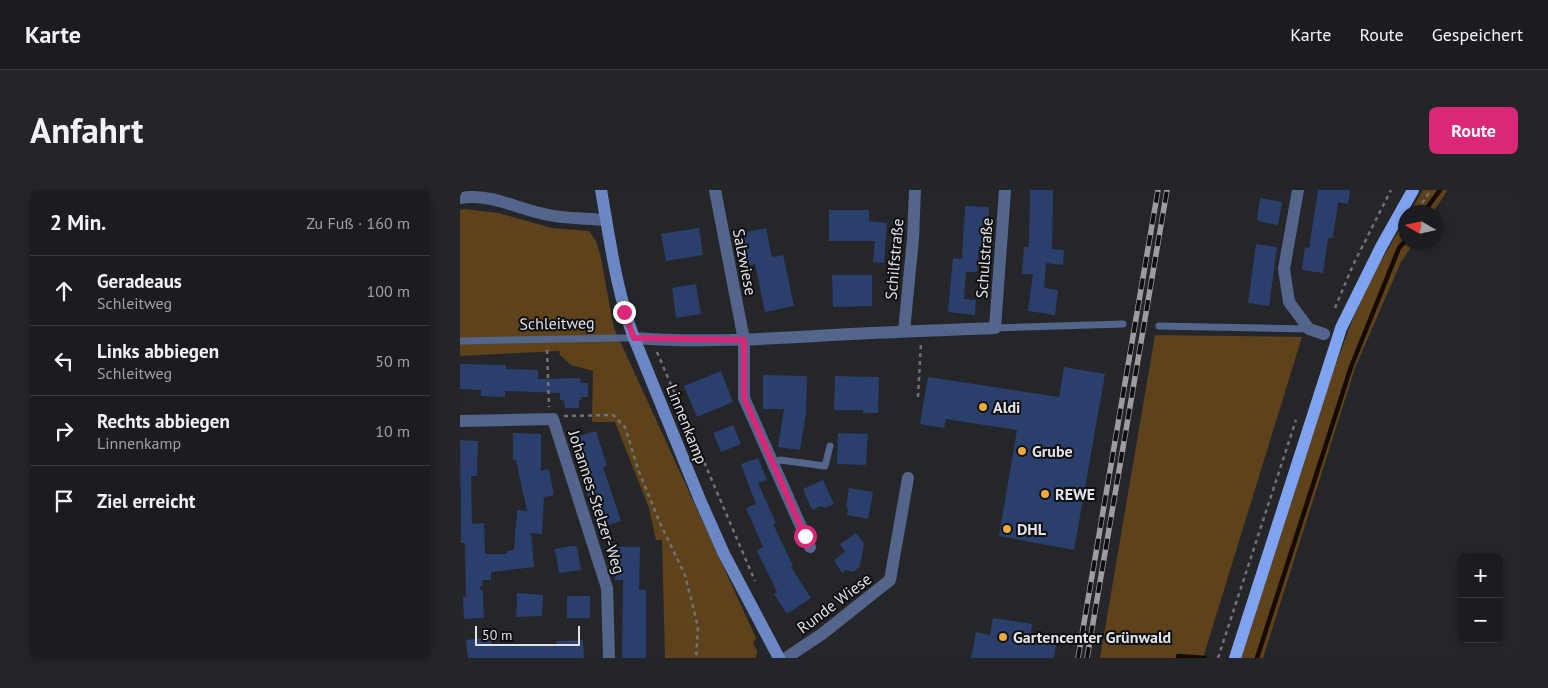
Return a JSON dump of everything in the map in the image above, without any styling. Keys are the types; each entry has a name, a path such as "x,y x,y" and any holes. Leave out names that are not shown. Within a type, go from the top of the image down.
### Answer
{"main road":[{"name":"Linnenkamp","path":"601,190 624,312 700,500 724,554 779,658"},
{"path":"1235,658 1341,328 1381,247 1413,190"}],"street":[{"name":"Salzwiese","path":"715,190 744,340"},
{"name":"Schilfstraße","path":"904,331 913,239 915,190"},
{"name":"Schulstraße","path":"996,328 1006,190"},
{"path":"1298,190 1284,268 1289,302 1309,329 1324,334"},
{"path":"460,198 474,193 545,215 606,220"},
{"name":"Schleitweg","path":"634,338 651,340 744,340 996,328"},
{"path":"744,340 744,398 810,547"},
{"name":"Johannes-Stelzer-Weg","path":"460,421 551,419 607,588 609,658"},
{"name":"Runde Wiese","path":"786,658 822,634 890,580 908,478"}],"lane":[{"path":"996,328 1123,324"},
{"path":"1159,326 1309,329"},
{"name":"Schleitweg","path":"460,341 634,338"},
{"path":"773,463 780,460 825,466 830,446"}],"path":[{"path":"918,397 922,332"},
{"path":"547,339 551,419 560,416 613,415 625,427 638,469 658,521 684,575 698,627 696,658"},
{"path":"651,340 756,583"}],"shaded area":[{"path":"1423,190 1448,190 1438,205 1414,205"},
{"path":"460,210 498,213 552,228 589,231 596,241 614,328 756,638 753,643 757,651 756,658 665,658 662,540 656,540 649,508 615,422 592,422 593,371 571,365 560,355 559,351 460,356"},
{"path":"1398,232 1398,250 1409,250 1401,262 1355,368 1263,658 1241,658 1331,377 1352,321 1373,275"},
{"path":"1155,335 1302,337 1203,658 1100,658"}],"building":[{"path":"1030,190 1053,190 1052,249 1064,250 1063,265 1046,263 1044,288 1058,290 1055,315 1028,311 1033,274 1022,274 1024,247 1029,247"},
{"path":"1318,190 1350,190 1348,204 1338,202 1333,238 1328,238 1323,273 1302,270 1305,247 1309,248"},
{"path":"1260,198 1282,202 1278,225 1257,221"},
{"path":"965,206 989,207 986,246 979,246 977,272 966,272 964,299 976,300 975,315 948,312 953,258 962,259"},
{"path":"829,210 869,210 869,221 887,223 884,263 873,262 875,241 829,241"},
{"path":"699,228 703,255 666,261 661,234"},
{"path":"766,228 772,257 783,255 794,306 765,312 755,264 745,266 738,234"},
{"path":"1256,244 1277,247 1269,306 1248,303"},
{"path":"832,275 872,275 872,306 833,307"},
{"path":"696,284 701,314 676,318 672,288"},
{"path":"460,364 506,365 506,369 538,370 538,379 580,378 581,383 588,383 588,397 581,397 579,408 565,408 564,400 560,400 560,393 505,391 505,397 481,396 481,390 460,389"},
{"name":"REWE","path":"1064,367 1105,374 1074,550 999,536 1017,430 946,419 944,428 920,424 928,377 1059,397"},
{"path":"721,371 733,402 697,417 684,386"},
{"path":"763,375 807,376 806,413 800,450 778,447 784,409 763,409"},
{"path":"835,376 879,377 878,413 863,413 863,410 834,410"},
{"path":"733,425 741,444 721,452 713,433"},
{"path":"596,431 607,466 603,467 621,521 598,528 587,493 591,491 573,438"},
{"path":"513,433 541,434 541,471 549,469 554,495 544,497 542,534 531,533 534,567 491,572 491,580 482,580 483,586 480,586 481,591 483,591 484,618 464,619 463,597 466,597 465,543 461,543 460,440 478,441 477,476 471,476 472,524 484,523 485,554 507,554 507,551 514,550 517,510 527,511 516,460 513,460"},
{"path":"838,433 868,434 866,465 837,464"},
{"path":"758,458 767,480 758,483 776,523 773,524 793,566 791,567 811,598 787,614 774,594 777,592 757,551 763,547 746,508 756,504 741,464"},
{"path":"823,480 834,504 812,510 803,489"},
{"path":"849,488 873,492 868,519 847,515 848,508 846,507"},
{"path":"856,533 864,543 860,566 853,572 846,570 842,573 834,560 845,552 840,544"},
{"path":"577,546 581,570 559,573 555,549"},
{"path":"616,547 640,547 639,590 646,590 646,658 622,658 623,580 615,580"},
{"path":"517,593 543,595 542,616 516,617"},
{"path":"567,596 590,596 590,618 567,618"},
{"name":"Gartencenter Grünwald","path":"993,618 1032,624 1030,640 1056,644 1054,658 971,658 976,632 990,635"},
{"path":"491,637 492,646 557,645 556,641 583,640 584,658 468,658 466,640"}],"waterway":[{"path":"1429,205 1440,190"},
{"path":"1257,658 1351,367 1398,250"},
{"path":"1178,656 1205,658"}],"railway":[{"path":"1078,658 1158,190"},
{"path":"1087,658 1167,190"}],"place":[{"name":"Aldi","path":"983,407"},
{"name":"Grube","path":"1022,451"},
{"name":"REWE","path":"1045,494"},
{"name":"DHL","path":"1007,529"},
{"name":"Gartencenter Grünwald","path":"1003,637"}],"route":[{"path":"624,312 634,338 651,340 744,340 744,398 805,536"}]}
